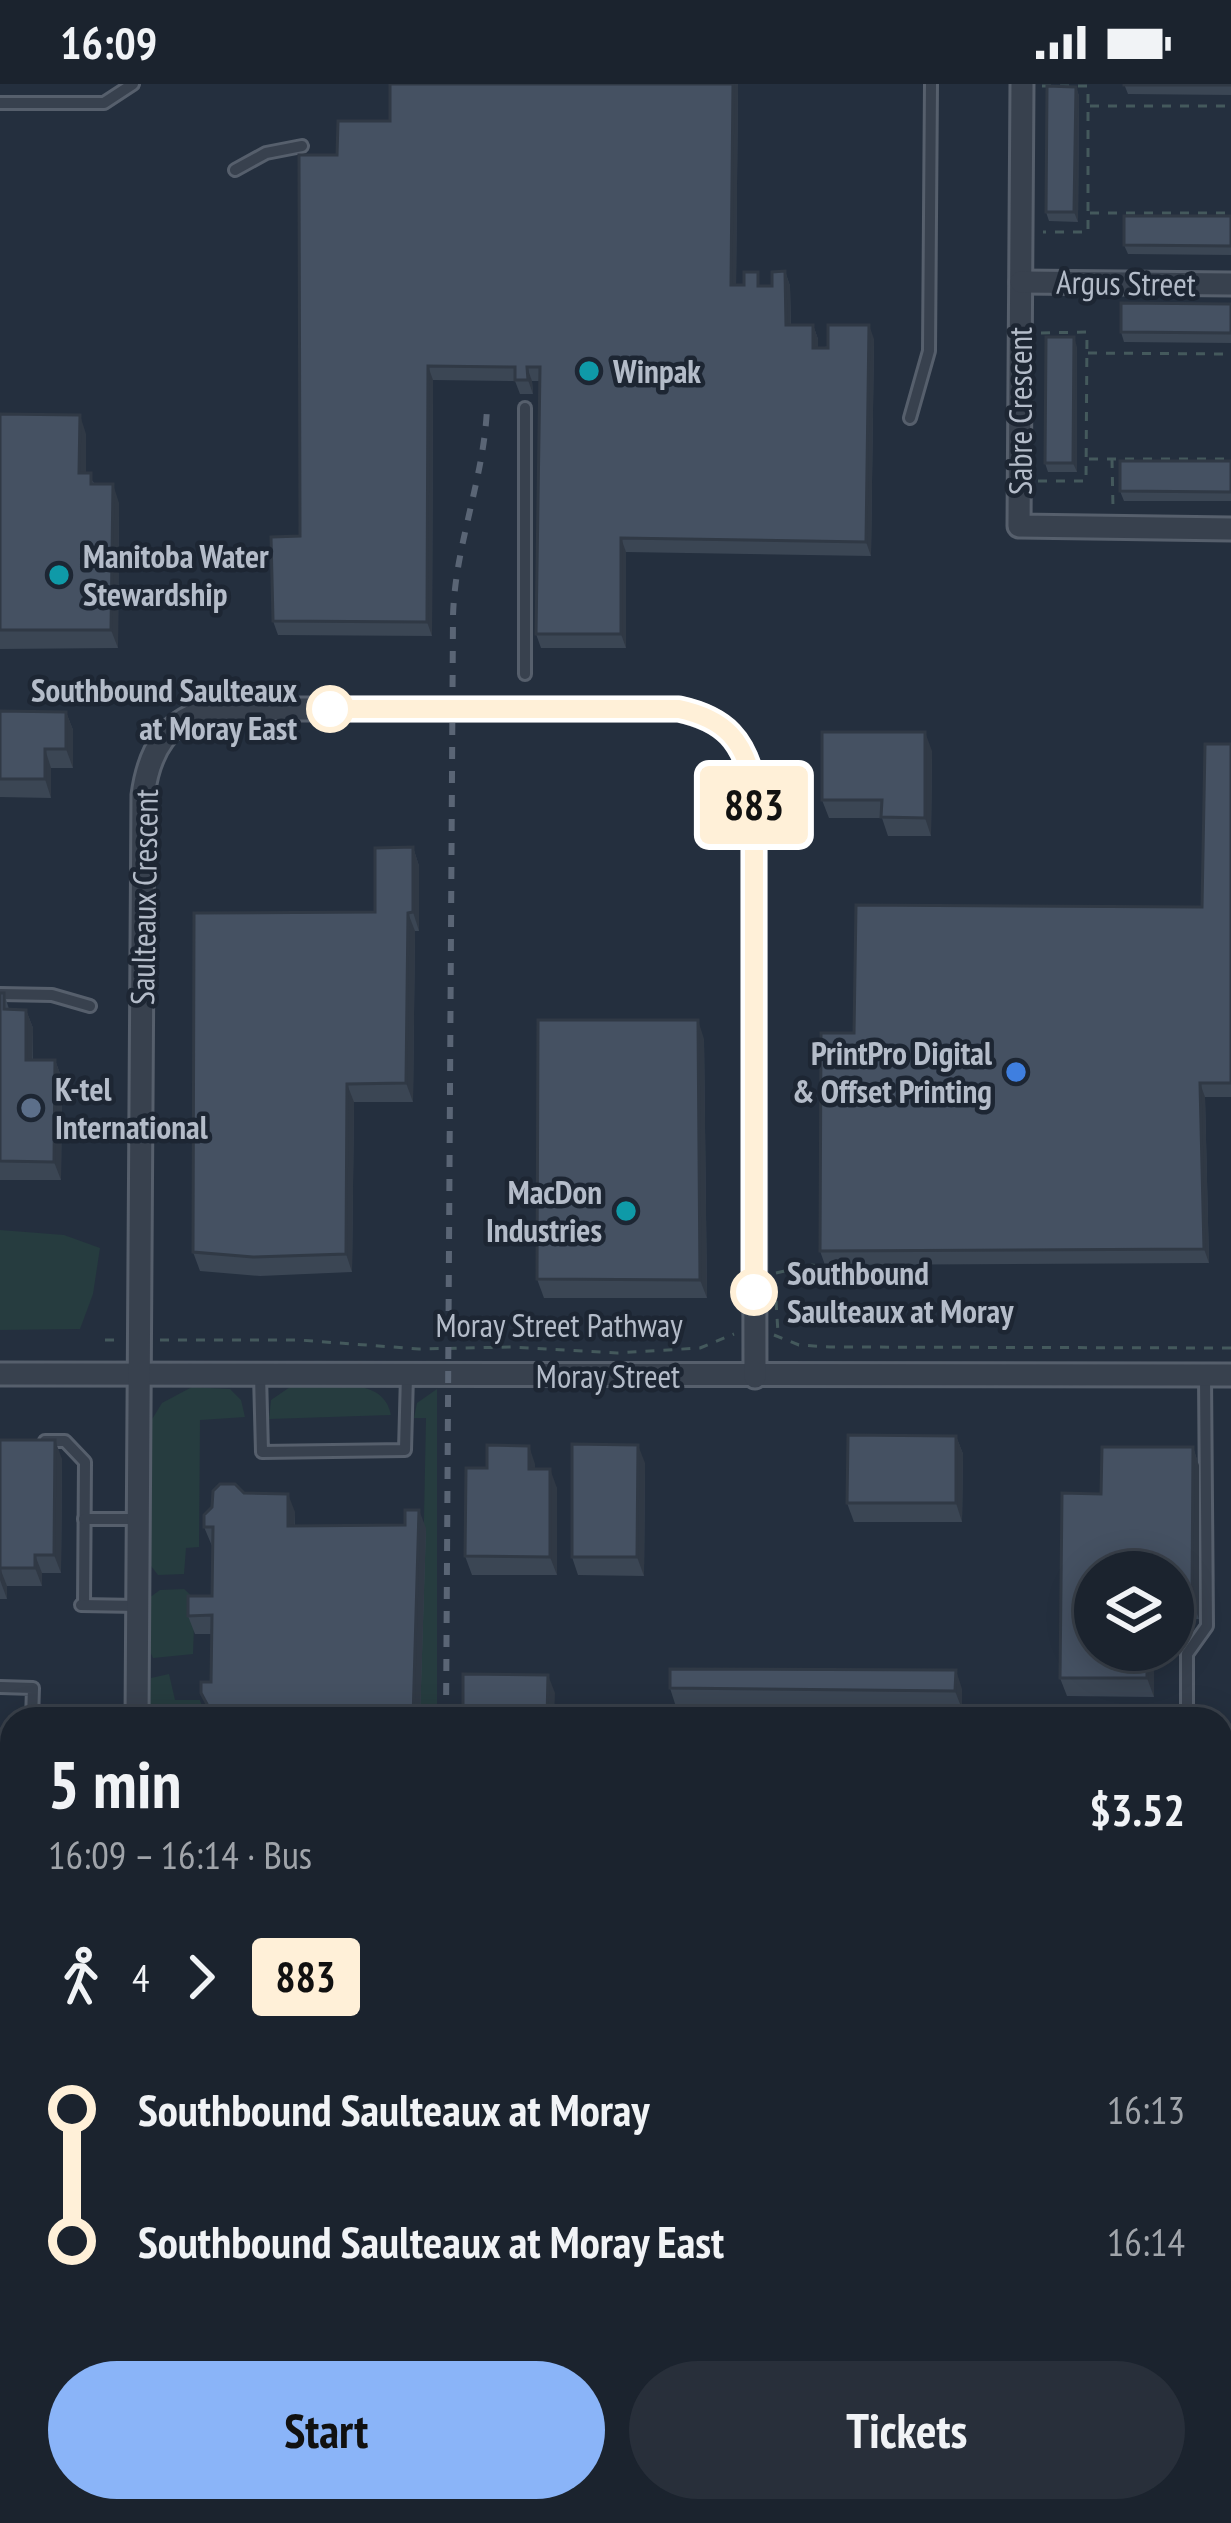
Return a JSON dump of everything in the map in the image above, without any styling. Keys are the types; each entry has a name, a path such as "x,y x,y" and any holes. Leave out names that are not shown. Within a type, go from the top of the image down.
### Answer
{"street":[{"name":"Sabre Crescent","path":"1022,85 1019,526 1231,529"},
{"name":"Argus Street","path":"1021,282 1231,284"},
{"name":"Saulteaux Crescent","path":"137,1707 143,795 153,752 164,735 198,712 679,709 718,722 736,735 754,786 755,1377"},
{"name":"Moray Street","path":"0,1374 1221,1378"}],"lane":[{"path":"0,104 104,103 133,84"},
{"path":"910,418 928,351 931,84"},
{"path":"235,170 266,153 302,146"},
{"path":"525,408 525,674"},
{"path":"0,994 52,995 89,1006"},
{"path":"260,1375 262,1453 405,1450 407,1375"},
{"path":"1187,1707 1187,1654 1207,1626 1221,1378"},
{"path":"22,1441 65,1441 85,1462 81,1605 138,1606"},
{"path":"84,1519 139,1519"},
{"path":"0,1688 33,1688 32,1707"}],"path":[{"path":"1022,85 1088,86 1088,232 1022,232"},
{"path":"1088,106 1231,106"},
{"path":"1088,213 1231,213"},
{"path":"1020,481 1086,481 1087,332 1021,333"},
{"path":"1086,352 1231,353"},
{"path":"1086,458 1231,459"},
{"path":"1112,459 1113,527"},
{"path":"776,1274 811,1265 851,1269"},
{"path":"776,1294 778,1335"},
{"name":"Moray Street Pathway","path":"170,1340 617,1353 700,1348 730,1334 754,1334 778,1335 800,1346 830,1347 1231,1348"}],"green space":[{"path":"0,1230 64,1235 100,1248 93,1294 80,1329 0,1330"},
{"path":"192,1387 230,1389 241,1400 245,1417 200,1420 199,1547 186,1548 184,1574 158,1575 148,1562 151,1421 162,1403"},
{"path":"290,1387 364,1388 386,1402 391,1415 269,1419 271,1400"},
{"path":"437,1389 437,1707 420,1707 426,1418 414,1418 417,1403"},
{"path":"184,1589 195,1599 193,1654 153,1658 148,1647 149,1598 160,1590"},
{"path":"169,1674 175,1700 200,1700 202,1707 149,1707 151,1678"}],"building":[{"name":"Winpak","path":"390,84 733,84 731,285 744,285 744,272 758,272 758,286 772,286 772,272 785,271 786,325 813,325 813,348 828,348 828,325 869,325 866,542 621,538 621,634 536,634 540,367 527,367 528,380 515,380 515,367 428,366 427,622 273,621 271,537 300,536 299,155 337,155 338,121 390,121"},
{"path":"1231,84 1231,85 1124,85"},
{"path":"1047,86 1076,87 1074,212 1046,212"},
{"path":"1124,216 1231,216 1231,246 1124,245"},
{"path":"1121,303 1231,304 1231,333 1121,332"},
{"path":"1046,337 1074,337 1073,463 1045,463"},
{"name":"Manitoba Water Stewardship","path":"0,414 80,415 79,473 91,473 91,484 113,484 111,630 0,630"},
{"path":"1120,461 1231,461 1231,492 1120,491"},
{"path":"0,711 66,712 66,749 45,749 45,779 0,779"},
{"path":"822,732 925,732 925,818 881,817 882,800 822,800"},
{"name":"PrintPro Digital & Offset Printing","path":"1205,744 1231,744 1231,1083 1200,1083 1204,1249 820,1251 821,1033 854,1033 856,905 1202,907"},
{"path":"413,847 406,1083 347,1084 346,1254 253,1257 193,1252 194,913 375,912 375,848"},
{"name":"K-tel International","path":"0,993 4,993 4,1009 26,1010 26,1060 55,1060 54,1162 0,1161"},
{"name":"MacDon Industries","path":"538,1020 698,1020 700,1280 537,1279"},
{"path":"848,1435 956,1436 956,1503 847,1503"},
{"path":"0,1440 55,1440 54,1555 35,1555 35,1568 0,1568"},
{"path":"572,1444 638,1445 637,1557 572,1557"},
{"path":"487,1445 529,1446 529,1469 550,1469 550,1557 465,1556 466,1468 487,1468"},
{"path":"1102,1447 1193,1447 1192,1551 1074,1551 1074,1671 1147,1671 1147,1678 1060,1678 1062,1493 1101,1494"},
{"path":"220,1484 235,1484 244,1493 288,1494 288,1526 405,1525 405,1510 419,1510 413,1707 209,1707 201,1682 211,1682 212,1615 188,1616 188,1596 212,1596 213,1527 204,1527 204,1515 212,1507 213,1491"},
{"path":"670,1669 956,1670 955,1691 670,1688"},
{"path":"463,1674 548,1675 547,1707 463,1707"}],"railway":[{"path":"446,1707 453,616 487,408"}],"bus line":[{"name":"883","path":"330,709 679,709 699,713 736,735 754,786 754,1292"}],"place":[{"name":"Winpak","path":"589,371"},
{"name":"Manitoba Water Stewardship","path":"59,575"},
{"name":"Southbound Saulteaux at Moray East","path":"330,709"},
{"name":"PrintPro Digital & Offset Printing","path":"1016,1072"},
{"name":"K-tel International","path":"31,1108"},
{"name":"MacDon Industries","path":"626,1211"},
{"name":"Southbound Saulteaux at Moray","path":"754,1292"}]}
